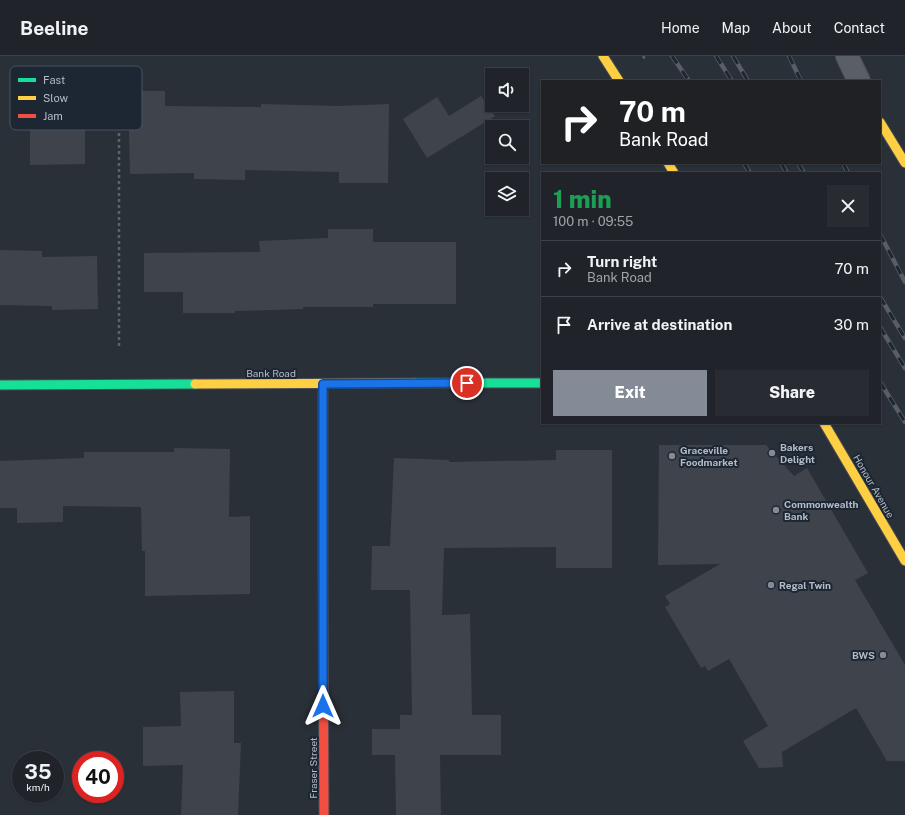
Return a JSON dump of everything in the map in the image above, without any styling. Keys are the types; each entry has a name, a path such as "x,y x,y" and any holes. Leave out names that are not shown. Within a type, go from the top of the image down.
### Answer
{"street":[{"path":"603,56 618,80"},
{"path":"847,56 859,80"},
{"path":"881,124 905,163"},
{"name":"Bank Road","path":"0,385 541,383"},
{"name":"Fraser Street","path":"323,384 324,815"},
{"name":"Honour Avenue","path":"825,424 905,561"}],"path":[{"path":"643,56 646,60"},
{"path":"119,130 119,346"}],"building":[{"path":"142,91 165,91 165,106 261,107 261,104 339,106 389,104 388,183 339,183 339,172 245,170 245,180 194,179 194,173 130,174 129,130 142,130"},
{"path":"481,96 485,102 485,112 492,112 495,116 489,120 485,120 485,122 427,158 403,119 437,97 449,116"},
{"path":"30,130 85,130 85,164 30,165"},
{"path":"328,229 373,229 373,242 456,242 456,304 373,304 373,307 303,307 303,309 235,311 235,313 183,313 183,292 144,292 144,253 260,252 259,241 328,238"},
{"path":"0,250 42,251 42,257 97,256 98,309 52,310 52,306 0,305"},
{"path":"659,445 766,445 794,476 807,468 868,573 855,580 905,665 905,761 887,761 856,708 782,752 783,767 759,768 743,741 768,726 729,659 708,671 705,666 701,668 665,607 670,604 665,596 720,564 658,565"},
{"path":"174,448 230,449 229,517 250,516 250,594 145,596 145,551 142,551 141,507 63,506 63,522 17,523 17,508 0,508 0,461 84,458 84,452 174,452"},
{"path":"556,450 612,450 612,568 556,568 556,547 444,548 442,615 470,614 472,715 501,715 501,755 440,755 441,815 396,815 395,755 372,755 372,729 400,729 400,715 412,715 410,590 371,590 372,546 390,546 394,458 449,460 449,462 556,460"},
{"path":"234,691 234,743 241,743 238,815 181,815 183,765 143,766 143,727 181,726 180,692"}],"railway":[{"path":"672,56 688,80"},
{"path":"716,56 731,80"},
{"path":"733,56 747,80"},
{"path":"789,56 801,80"},
{"path":"745,164 749,172"},
{"path":"782,164 786,172"},
{"path":"799,164 803,172"},
{"path":"844,164 848,172"},
{"path":"881,236 905,282"},
{"path":"881,299 905,338"},
{"path":"881,329 905,368"},
{"path":"881,384 905,422"}],"traffic: fast":[{"path":"415,383 541,383"},
{"path":"0,385 195,384"}],"traffic: slow":[{"path":"603,56 618,80"},
{"path":"881,124 905,163"},
{"path":"669,164 673,172"},
{"path":"195,384 415,383"},
{"path":"323,384 323,573"},
{"path":"825,424 905,561"}],"traffic: jam":[{"path":"323,573 324,815"}],"place":[{"name":"Bakers Delight","path":"772,453"},
{"name":"Graceville Foodmarket","path":"672,456"},
{"name":"Commonwealth Bank","path":"776,510"},
{"name":"Regal Twin","path":"771,585"},
{"name":"BWS","path":"883,655"}],"route":[{"path":"323,706 323,384 467,383"}]}
